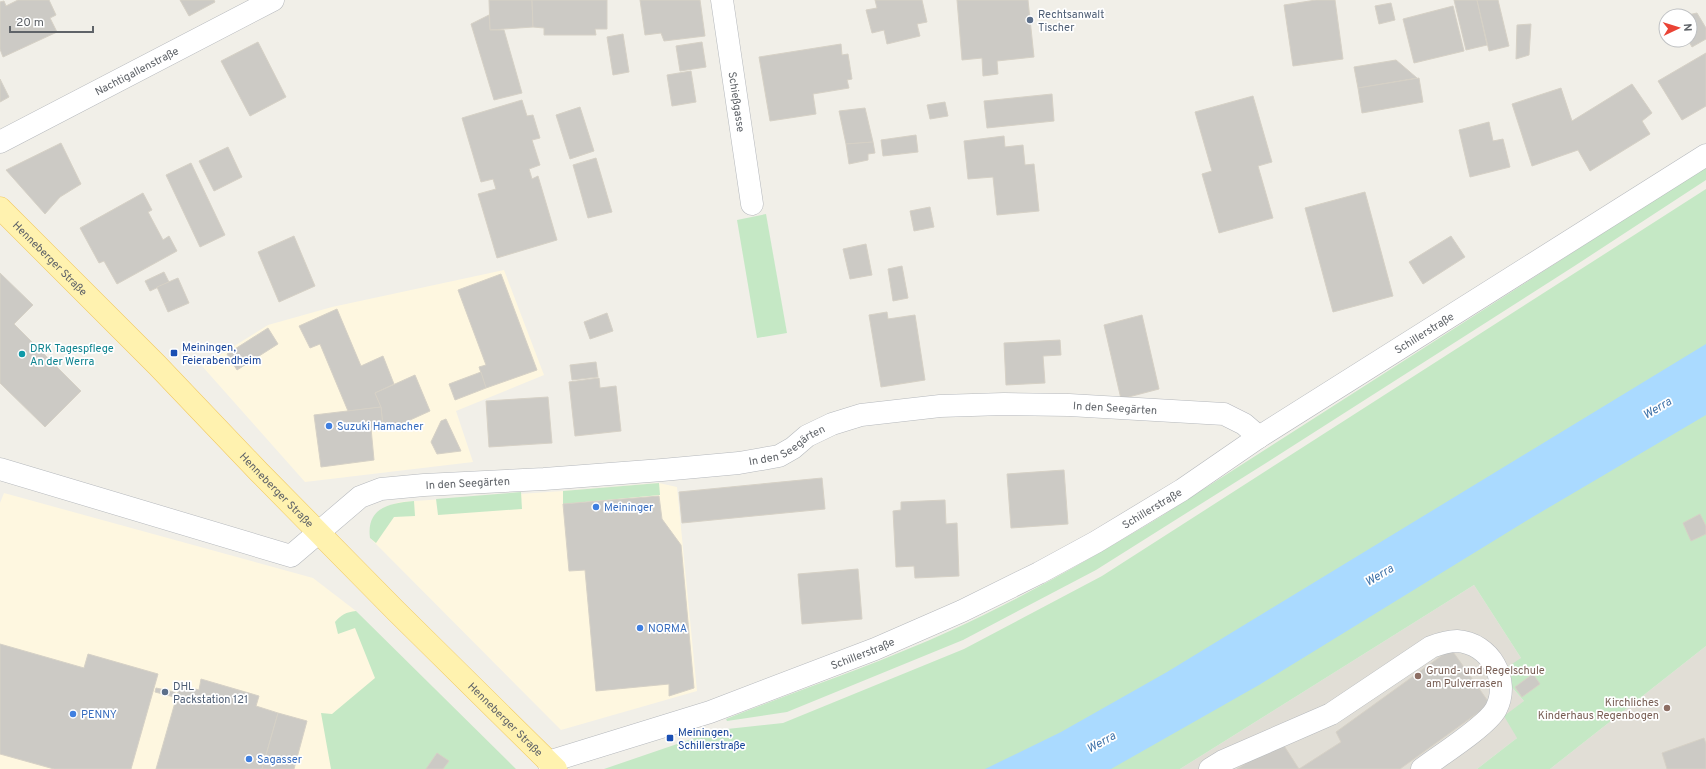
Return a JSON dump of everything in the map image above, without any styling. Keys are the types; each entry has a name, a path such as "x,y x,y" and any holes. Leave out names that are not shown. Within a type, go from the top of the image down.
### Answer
{"main road":[{"name":"Henneberger Straße","path":"0,208 157,365 318,532 552,765"}],"street":[{"name":"Nachtigallenstraße","path":"0,142 273,0"},
{"name":"Schießgasse","path":"722,0 752,204"},
{"name":"Schillerstraße","path":"552,765 710,712 875,649 962,611 1039,573 1096,542 1182,490 1259,437 1706,155"},
{"name":"In den Seegärten","path":"0,469 291,556 360,497 381,489 655,471 739,463 779,456 793,448 807,436 832,424 861,415 940,406 1004,404 1069,405 1224,414 1244,424 1259,437"},
{"path":"1210,769 1223,761 1331,714 1431,648 1449,642 1458,641 1476,647 1493,661 1499,673 1501,688 1500,698 1495,709 1483,724 1422,769"}],"shaded area":[{"path":"504,270 544,375 456,411 473,462 305,482 202,366 268,325 332,307"},
{"path":"659,483 677,487 697,691 561,730 370,538 385,507 400,502"},
{"path":"4,493 313,578 356,611 456,769 0,769 0,503"},
{"name":"Grund- und Regelschule am Pulverrasen","path":"1474,585 1521,658 1509,684 1524,701 1517,738 1477,769 1180,769"},
{"name":"Kirchliches Kinderhaus Regenbogen","path":"1706,646 1706,769 1550,769"}],"green space":[{"path":"1706,167 1706,180 1576,265 1096,570 963,640 787,712 727,721 726,719 924,642 1032,591 1160,517"},
{"path":"1706,189 1706,646 1550,769 1477,769 1517,738 1504,716 1524,701 1509,684 1506,668 1521,658 1474,585 1180,769 604,769 718,730 783,723 964,649 1102,576"},
{"path":"766,214 787,333 757,338 737,220"},
{"path":"659,483 660,495 563,504 563,491"},
{"path":"521,492 522,509 438,515 436,499"},
{"path":"414,501 415,516 394,517 376,543 370,538 372,520 381,509 396,503"},
{"path":"356,611 516,769 331,769 321,713 332,714 375,678 355,628 338,634 335,622 344,614"}],"water":[{"name":"Werra","path":"1706,344 1706,415 1531,518 1259,685 1111,769 985,769 1061,732 1167,672"}],"building":[{"path":"18,0 49,0 56,15 50,18 57,32 3,57 0,49 0,2 4,1 6,6"},
{"path":"180,0 214,0 215,2 189,16"},
{"path":"489,0 532,0 533,27 490,30"},
{"path":"532,0 607,0 607,29 595,29 596,35 544,35 544,28 533,27"},
{"path":"640,0 700,0 705,36 664,41 661,33 645,35"},
{"path":"875,0 922,0 927,22 917,24 920,36 887,44 884,30 872,33 866,10 877,8"},
{"path":"957,0 1028,0 1034,57 997,61 998,74 983,76 982,58 962,60"},
{"path":"1316,0 1335,0 1343,59 1293,66 1284,5"},
{"path":"1454,0 1477,0 1487,45 1466,50"},
{"path":"1477,0 1498,0 1509,46 1489,51"},
{"path":"1391,3 1395,20 1379,24 1375,6"},
{"path":"1453,6 1464,51 1414,63 1403,19"},
{"path":"489,15 490,30 504,30 522,93 494,100 471,24"},
{"path":"1698,15 1706,28 1706,39 1698,44"},
{"path":"1531,24 1529,55 1516,59 1517,25"},
{"path":"623,34 629,72 613,75 607,37"},
{"path":"258,42 286,97 250,116 221,61"},
{"path":"702,42 706,67 680,71 676,46"},
{"path":"841,44 842,55 848,54 852,79 847,80 849,88 813,94 816,114 770,121 759,57"},
{"path":"1706,53 1706,106 1682,120 1658,81"},
{"path":"1396,60 1417,78 1358,88 1354,67"},
{"path":"691,71 696,102 672,106 667,75"},
{"path":"1419,78 1423,102 1362,113 1358,88"},
{"path":"0,79 9,97 0,102"},
{"path":"1632,84 1652,113 1642,121 1650,134 1590,171 1578,150 1532,166 1512,104 1561,88 1572,121"},
{"path":"1052,94 1054,121 987,128 984,101"},
{"path":"1253,96 1272,162 1258,166 1273,218 1219,233 1202,174 1212,171 1195,112"},
{"path":"522,100 527,116 533,115 540,138 532,140 540,165 529,169 532,179 538,176 557,240 497,258 478,194 496,189 493,179 481,182 462,118"},
{"path":"945,102 948,116 930,119 927,105"},
{"path":"580,107 594,151 570,159 556,115"},
{"path":"865,108 873,142 846,144 839,111"},
{"path":"1489,122 1493,141 1503,139 1510,167 1470,177 1459,130"},
{"path":"916,135 918,152 883,156 881,140"},
{"path":"1004,136 1005,147 1023,145 1025,165 1034,164 1039,211 997,215 993,177 968,179 964,141"},
{"path":"873,142 875,153 868,154 868,160 849,164 846,144"},
{"path":"61,143 81,184 60,197 45,214 6,170"},
{"path":"228,147 242,177 214,191 199,161"},
{"path":"596,158 612,212 588,218 573,165"},
{"path":"191,163 225,235 200,247 166,175"},
{"path":"1365,192 1393,296 1333,312 1305,208"},
{"path":"143,193 152,210 148,212 163,240 169,236 177,251 117,284 104,261 99,263 80,228"},
{"path":"930,207 934,227 914,231 910,211"},
{"path":"294,236 315,286 279,302 258,252"},
{"path":"1451,236 1465,257 1423,284 1409,262"},
{"path":"866,244 872,275 850,279 843,249"},
{"path":"902,266 908,298 893,301 888,269"},
{"path":"164,272 169,282 150,291 145,281"},
{"name":"DRK Tagespflege An der Werra","path":"0,273 33,305 14,324 81,391 45,427 0,383"},
{"path":"501,274 537,370 486,388 479,367 486,365 458,290"},
{"path":"178,278 189,303 168,312 157,287"},
{"path":"337,309 361,366 383,356 394,384 375,393 381,407 348,411 320,344 310,348 299,326"},
{"path":"887,312 888,319 915,315 925,380 881,387 869,315"},
{"path":"607,313 613,331 590,339 584,322"},
{"path":"1142,315 1159,389 1121,399 1104,325"},
{"path":"268,328 278,344 237,370 227,354"},
{"path":"1060,340 1061,355 1043,356 1045,383 1006,385 1004,343"},
{"path":"596,362 598,377 572,380 570,365"},
{"path":"481,372 486,388 455,400 449,384"},
{"path":"415,375 430,411 388,430 383,427 381,407 375,393"},
{"path":"599,378 600,388 616,386 621,431 575,436 569,382"},
{"path":"548,397 552,443 489,447 486,401"},
{"path":"381,407 383,427 371,428 374,460 321,467 314,415"},
{"path":"446,419 461,451 437,454 431,442 441,421"},
{"path":"1064,470 1068,524 1011,528 1007,474"},
{"path":"822,478 825,509 682,523 679,492"},
{"name":"NORMA","path":"659,496 662,519 681,545 694,688 669,696 669,684 596,691 585,570 569,571 563,504"},
{"path":"945,500 946,524 957,523 959,576 915,578 914,566 896,567 893,511 901,510 901,502"},
{"path":"1700,514 1706,526 1706,534 1691,541 1683,523"},
{"path":"858,569 862,619 802,624 798,574"},
{"name":"PENNY","path":"0,644 84,668 88,654 158,674 131,769 54,769 0,754"},
{"path":"1451,649 1490,704 1400,769 1299,769 1341,742 1336,732"},
{"path":"1533,674 1540,684 1522,697 1515,687"},
{"path":"201,679 259,696 256,706 278,713 262,769 156,769 180,685 199,690"},
{"name":"DHL Packstation 121","path":"156,688 175,692 174,697 155,692"},
{"path":"278,713 307,721 294,769 262,769"},
{"path":"1704,738 1706,744 1706,769 1667,769 1662,753"},
{"path":"1281,741 1299,769 1237,769"},
{"path":"437,753 449,761 443,769 426,769"}],"place":[{"name":"Rechtsanwalt Tischer","path":"1030,20"},
{"name":"Meiningen, Feierabendheim","path":"174,353"},
{"name":"DRK Tagespflege An der Werra","path":"22,354"},
{"name":"Suzuki Hamacher","path":"329,426"},
{"name":"Meininger","path":"596,507"},
{"name":"NORMA","path":"640,628"},
{"name":"Grund- und Regelschule am Pulverrasen","path":"1418,676"},
{"name":"DHL Packstation 121","path":"165,692"},
{"name":"Kirchliches Kinderhaus Regenbogen","path":"1667,708"},
{"name":"PENNY","path":"73,714"},
{"name":"Meiningen, Schillerstraße","path":"670,738"},
{"name":"Sagasser","path":"249,759"}]}
